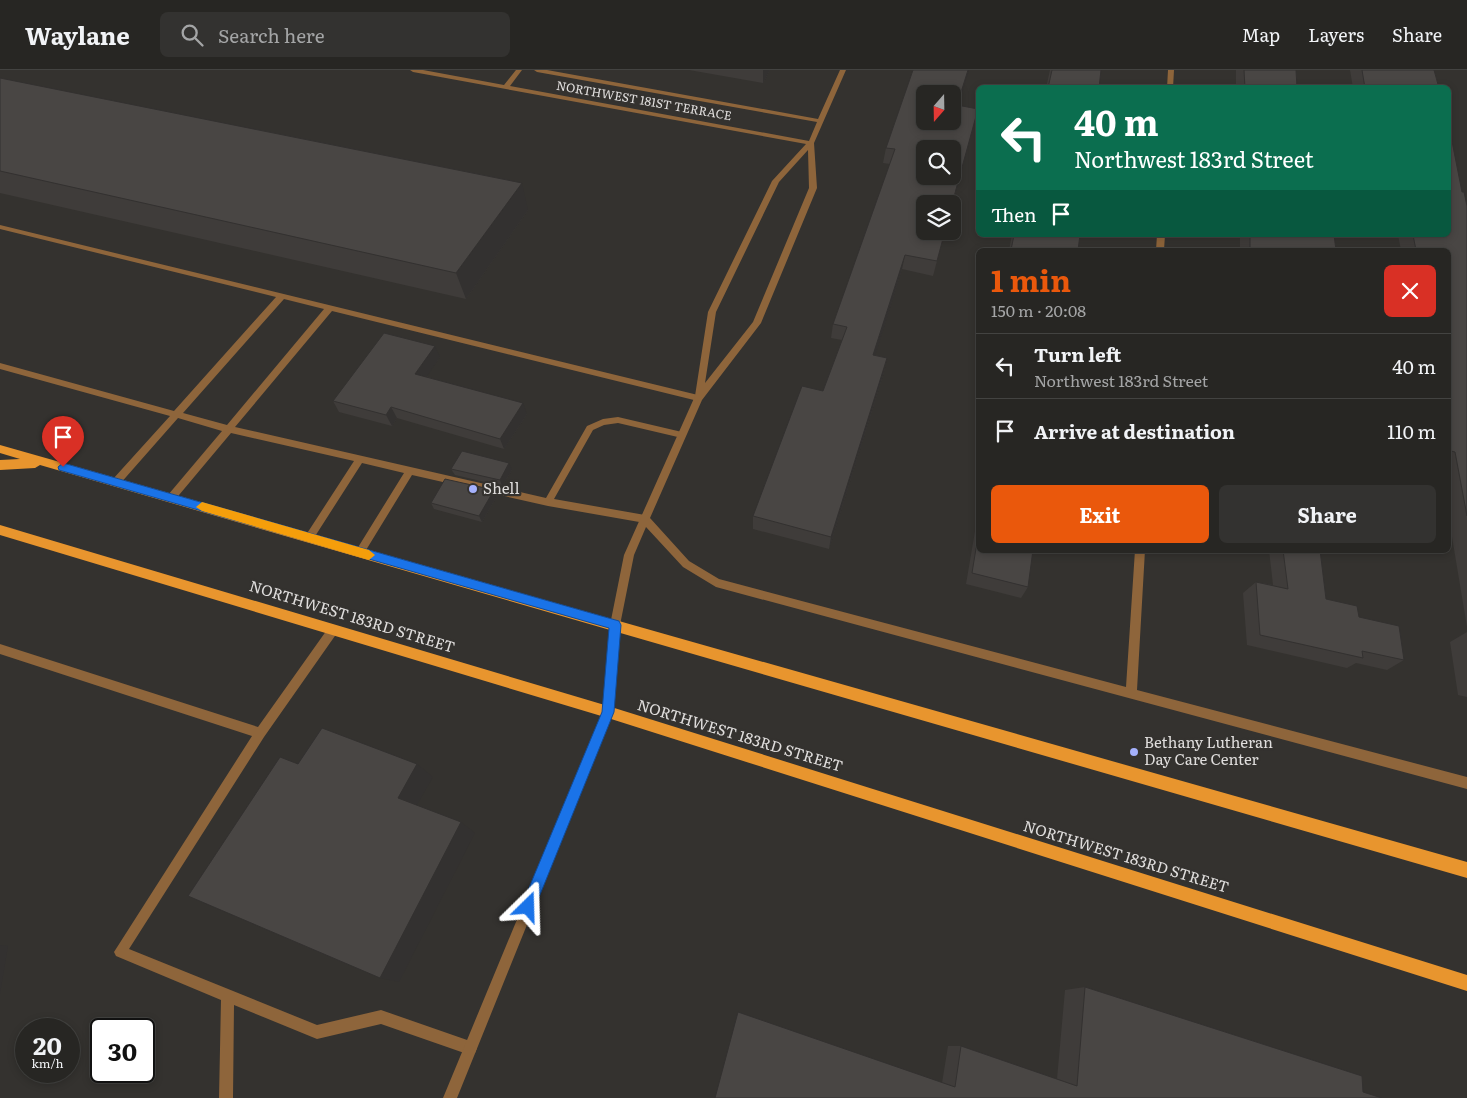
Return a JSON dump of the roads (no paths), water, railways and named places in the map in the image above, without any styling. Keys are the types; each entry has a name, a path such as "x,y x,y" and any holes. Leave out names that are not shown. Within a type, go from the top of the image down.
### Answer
{"main road":[{"path":"0,449 1467,870"},
{"path":"0,465 45,462"},
{"name":"NORTHWEST 183RD STREET","path":"0,530 608,712 1467,983"}],"street":[{"name":"NORTHWEST 181ST TERRACE","path":"413,70 811,142"},
{"path":"506,87 519,70"},
{"name":"NORTHWEST 181ST TERRACE","path":"537,70 821,120"},
{"path":"450,1098 608,712 615,625 629,555 698,398 712,312 776,181 811,142 844,70"},
{"path":"1170,85 1172,70"},
{"path":"698,398 757,323 813,188 811,142"},
{"path":"0,227 698,398"},
{"path":"116,482 282,296"},
{"path":"171,498 330,308"},
{"path":"0,366 229,429 548,502 645,519 686,564 716,583 1467,784"},
{"path":"548,502 590,428 603,422 618,420 682,435"},
{"path":"309,538 360,459"},
{"path":"360,552 410,470"},
{"path":"1131,693 1140,553"},
{"path":"333,630 260,733 120,952 317,1032 381,1016 470,1048"},
{"path":"0,650 260,733"},
{"path":"226,1098 228,995"}],"place":[{"name":"Shell","path":"473,489"},
{"name":"Bethany Lutheran Day Care Center","path":"1134,752"}]}
